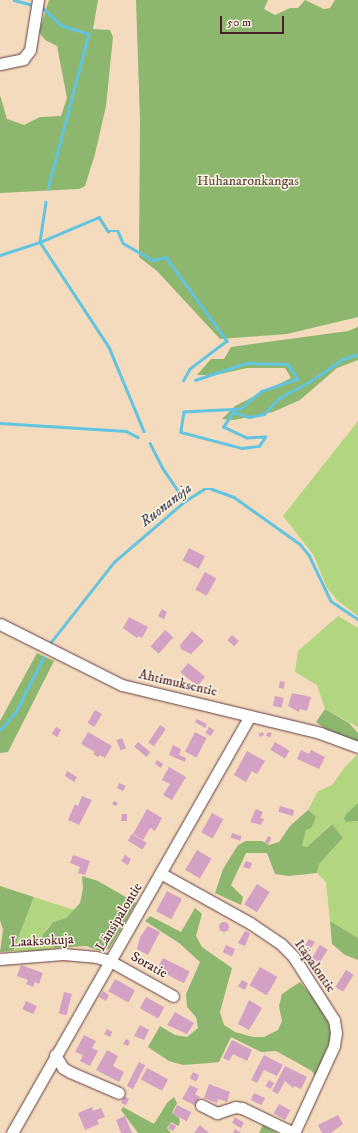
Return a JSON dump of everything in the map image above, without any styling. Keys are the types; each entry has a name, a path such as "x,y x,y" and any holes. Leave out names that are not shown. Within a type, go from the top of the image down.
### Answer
{"street":[{"path":"0,64 23,58 30,50 38,0"},
{"name":"Ahtimuksentie","path":"0,624 122,685 335,738 358,747"},
{"name":"Länsipalontie","path":"12,1133 55,1055 162,874 250,716"},
{"name":"Itäpalontie","path":"162,874 250,923 281,944 293,956 334,1020 336,1033 334,1046 294,1133"},
{"name":"Laaksokuja","path":"0,959 74,954 110,961"},
{"name":"Soratie","path":"110,961 173,996"},
{"path":"55,1055 63,1068 119,1093"},
{"path":"200,1105 217,1113 235,1107 242,1108 294,1133"}],"green space":[{"path":"49,0 98,0 93,29 110,30 113,37 106,106 95,154 85,186 79,189 0,193 0,95 7,119 24,125 40,117 61,116 67,98 57,46 45,40 39,32"},
{"name":"Huhanaronkangas","path":"136,0 268,0 264,9 275,15 290,8 298,8 305,0 324,9 330,8 335,0 358,0 358,317 287,334 220,339 157,271 139,257 140,120"},
{"path":"358,327 358,360 337,368 300,400 273,412 234,420 222,419 235,406 291,378 285,368 247,368 216,375 197,375 211,359 224,359 231,347 348,331"},
{"path":"358,421 358,616 338,601 327,588 313,554 283,516"},
{"path":"338,616 358,628 358,727 325,709 317,685 295,672 298,651"},
{"path":"37,653 54,661 8,752 0,753 0,721"},
{"path":"325,709 349,723 358,733 358,742 331,733 316,722"},
{"path":"358,754 358,803 346,814 347,822 358,821 358,938 330,921 326,882 317,873 319,864 343,838 331,824 307,847 301,846 306,830 316,818 308,810 318,791 332,785 345,767"},
{"path":"358,803 358,821 346,822 344,819 346,814"},
{"path":"308,810 316,817 311,828 306,830 302,846 307,847 332,824 343,838 319,864 317,873 289,876 275,874 267,853 246,853 231,885 243,897 241,905 215,893 223,869 238,845 246,841 262,841 269,845 279,842 290,826"},
{"path":"82,876 98,881 136,903 109,949 100,951 86,946 55,948 45,942 42,936 53,922 66,918 80,903 83,888"},
{"path":"0,886 34,897 13,951 0,952 3,930 0,920"},
{"path":"34,897 74,910 66,918 53,922 46,929 45,942 55,948 40,952 13,951"},
{"path":"195,908 202,914 196,936 202,947 232,968 220,1012 224,1025 235,1032 253,1037 264,1037 278,1030 282,1021 279,1006 282,994 300,982 316,1001 329,1023 331,1038 315,1076 312,1071 276,1051 261,1052 231,1037 219,1062 183,1065 169,1061 148,1047 160,1026 175,1035 187,1037 198,1028 196,1017 187,1007 186,994 200,962 179,943 145,921 150,916 181,932"},
{"path":"330,921 358,938 358,960 345,955 332,944"},
{"path":"174,1097 177,1103 172,1113 179,1118 180,1123 178,1126 171,1122 167,1128 171,1133 138,1133 121,1110 123,1107 154,1124 167,1103"},
{"path":"263,1125 277,1133 259,1133"}],"building":[{"path":"189,548 205,556 199,569 183,560"},
{"path":"205,572 216,578 207,596 195,589"},
{"path":"162,609 167,612 164,619 158,616"},
{"path":"129,617 148,627 142,638 139,636 137,638 123,628"},
{"path":"165,630 173,637 159,654 151,647"},
{"path":"192,631 204,641 191,654 181,649 180,645"},
{"path":"232,635 239,641 234,646 227,640"},
{"path":"188,663 205,677 198,686 180,672"},
{"path":"280,681 285,682 284,689 279,688"},
{"path":"292,693 311,697 307,711 300,709 299,712 288,706"},
{"path":"275,696 284,698 282,708 273,706"},
{"path":"95,710 102,714 94,727 88,723"},
{"path":"197,719 207,724 205,728 195,722"},
{"path":"160,725 166,729 154,746 148,742"},
{"path":"56,727 61,730 57,737 52,734"},
{"path":"209,727 214,730 211,736 205,733"},
{"path":"88,732 112,746 105,758 100,755 98,757 93,754 95,752 81,744"},
{"path":"195,732 207,738 197,758 185,752"},
{"path":"263,732 264,735 260,737 258,734"},
{"path":"268,732 272,733 270,737 266,736"},
{"path":"122,738 126,748 121,750 116,740"},
{"path":"138,742 150,752 146,757 134,747"},
{"path":"275,742 290,751 285,758 270,750"},
{"path":"173,745 181,749 179,755 186,758 185,762 169,755"},
{"path":"301,750 309,754 311,750 325,757 319,769 297,759"},
{"path":"247,751 265,761 257,774 252,771 246,782 234,775"},
{"path":"157,760 163,764 161,768 155,764"},
{"path":"169,767 186,777 172,800 163,795 170,784 162,780"},
{"path":"67,771 77,777 74,782 65,776"},
{"path":"119,783 126,786 123,791 117,788"},
{"path":"82,796 92,800 79,825 68,820 75,804 78,806"},
{"path":"114,801 118,803 116,806 112,804"},
{"path":"280,806 294,810 293,816 278,812"},
{"path":"147,809 162,818 155,831 150,828 143,840 133,834"},
{"path":"256,809 263,812 260,818 264,819 261,825 250,822"},
{"path":"212,813 223,819 213,839 201,832"},
{"path":"122,814 127,814 127,821 121,821"},
{"path":"232,833 242,836 240,841 231,838"},
{"path":"132,834 147,843 142,850 128,841"},
{"path":"268,836 272,838 268,844 265,842"},
{"path":"197,850 212,859 200,878 185,870"},
{"path":"73,855 90,861 85,875 78,873 80,867 70,863"},
{"path":"125,855 131,859 128,865 121,861"},
{"path":"246,861 252,863 250,869 243,867"},
{"path":"257,884 270,892 257,912 244,904"},
{"path":"167,891 182,899 171,919 156,911"},
{"path":"224,922 229,927 224,932 219,927"},
{"path":"148,926 160,932 148,955 137,949 140,937"},
{"path":"245,931 250,933 245,946 238,943"},
{"path":"309,939 315,942 311,948 305,945"},
{"path":"226,945 235,949 232,956 223,952"},
{"path":"320,945 328,950 319,963 312,959"},
{"path":"163,958 190,972 184,983 157,970"},
{"path":"21,965 43,973 39,984 35,982 33,987 26,984 28,980 17,976"},
{"path":"260,967 277,977 267,995 250,985"},
{"path":"346,970 354,975 343,992 335,987"},
{"path":"115,979 135,990 128,1002 108,991"},
{"path":"242,980 248,983 245,990 238,986"},
{"path":"103,991 109,995 106,1001 99,997"},
{"path":"64,992 72,994 66,1015 59,1013"},
{"path":"146,997 164,1007 158,1019 140,1008"},
{"path":"249,1000 262,1008 249,1030 238,1024"},
{"path":"26,1001 37,1006 33,1014 22,1009"},
{"path":"175,1012 194,1023 187,1034 167,1025"},
{"path":"140,1025 149,1030 144,1040 134,1036"},
{"path":"107,1029 112,1032 110,1037 104,1034"},
{"path":"84,1035 96,1041 92,1048 98,1051 90,1066 80,1061 83,1055 75,1052"},
{"path":"126,1039 130,1041 128,1046 123,1044"},
{"path":"232,1040 252,1050 247,1061 233,1054 229,1061 223,1058"},
{"path":"107,1050 118,1056 113,1066 124,1072 119,1082 96,1070"},
{"path":"264,1055 283,1065 277,1076 264,1070 257,1083 251,1080"},
{"path":"139,1062 145,1065 133,1089 127,1086"},
{"path":"285,1066 307,1077 301,1089 294,1086 293,1088 285,1081 278,1094 272,1091"},
{"path":"147,1068 168,1079 162,1091 141,1079"},
{"path":"193,1072 199,1075 196,1081 190,1078"},
{"path":"269,1080 274,1083 271,1089 265,1086"},
{"path":"209,1084 230,1092 227,1102 218,1099 217,1103 204,1098"},
{"path":"190,1085 198,1089 195,1094 200,1097 196,1106 182,1099"},
{"path":"254,1093 265,1098 262,1105 251,1100"},
{"path":"124,1096 129,1099 126,1105 121,1103"},
{"path":"279,1104 290,1110 285,1120 274,1114"},
{"path":"177,1105 191,1112 187,1121 172,1114"},
{"path":"92,1107 93,1111 101,1108 105,1117 97,1120 99,1124 85,1130 78,1113"},
{"path":"338,1115 343,1124 331,1133 322,1133 318,1125"},
{"path":"125,1116 132,1133 121,1133 116,1120"},
{"path":"235,1117 244,1123 241,1128 232,1123"},
{"path":"171,1123 176,1126 173,1131 168,1128"},
{"path":"200,1125 209,1133 194,1133"},
{"path":"235,1129 241,1133 233,1133"}],"waterway":[{"path":"14,0 29,4"},
{"path":"43,8 61,25 89,34 48,189"},
{"path":"46,202 40,242 109,347 144,431"},
{"path":"0,255 40,242 99,217 108,231 118,231 123,243 153,260 166,257 227,341 190,369 184,380"},
{"path":"195,380 246,363 288,364 298,379 261,392 241,409 184,412 181,432 242,448 259,446 265,437 247,438 223,427 233,412 249,417 264,414 279,398 309,382 343,359 358,354"},
{"path":"0,423 126,431 138,437"},
{"path":"150,443 162,467 185,501"},
{"name":"Ruonanoja","path":"51,642 114,562 185,501 204,489 212,489 234,497 300,544 309,555 331,601 358,619"},
{"name":"Ruonanoja","path":"0,730 15,713 43,658"}]}
